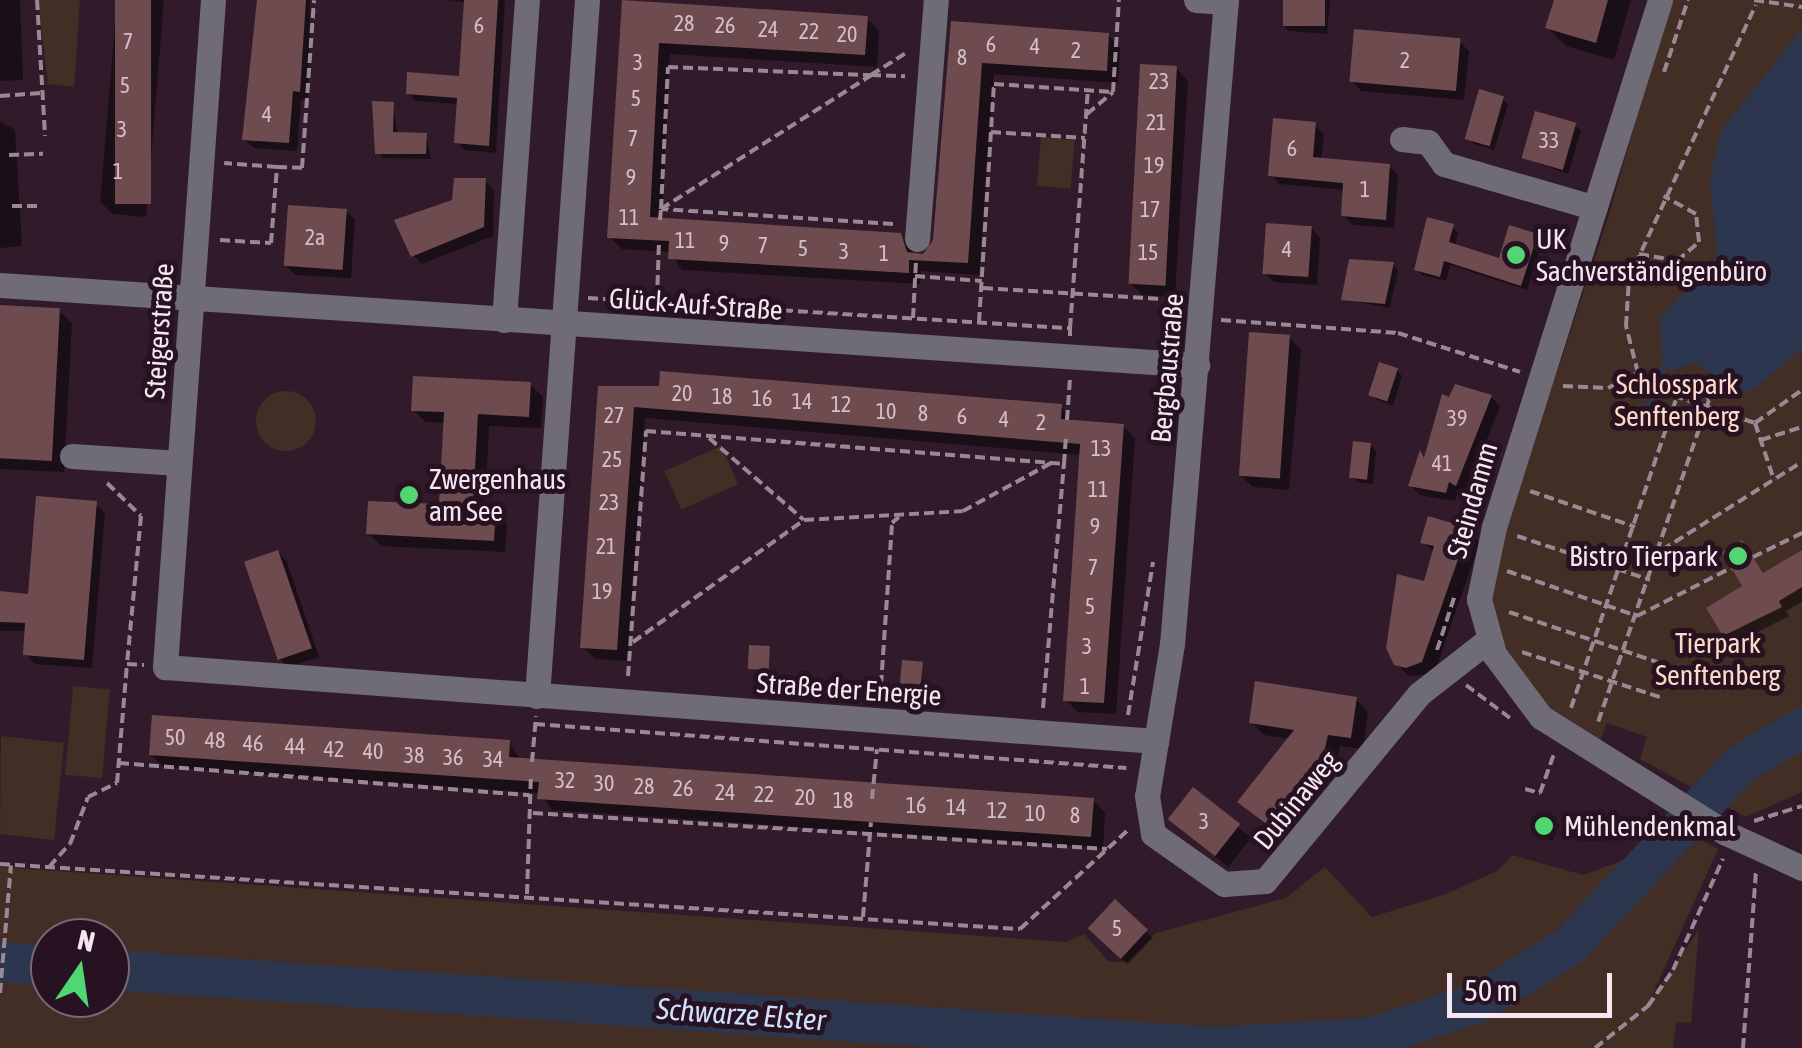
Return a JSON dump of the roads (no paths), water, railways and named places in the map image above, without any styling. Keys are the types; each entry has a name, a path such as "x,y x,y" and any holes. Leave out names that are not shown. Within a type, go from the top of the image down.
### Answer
{"street":[{"name":"Steigerstraße","path":"164,667 213,0"},
{"path":"504,320 528,0"},
{"path":"537,696 587,0"},
{"path":"917,240 936,0"},
{"path":"1196,0 1226,1"},
{"name":"Steindamm","path":"1660,0 1595,208 1551,382 1479,599 1512,686 1562,732 1731,836 1802,868"},
{"name":"Bergbaustraße","path":"1156,741 1172,644 1226,1"},
{"path":"1402,139 1428,142 1444,164 1595,208"},
{"name":"Glück-Auf-Straße","path":"0,285 566,326 1198,365"},
{"path":"76,456 179,462"},
{"name":"Dubinaweg","path":"1156,741 1146,821 1153,834 1206,875 1243,887 1266,881 1439,672 1498,644"},
{"name":"Straße der Energie","path":"164,667 1156,741"}],"water":[{"path":"1802,29 1802,348 1752,391 1735,390 1695,363 1670,371 1663,367 1660,318 1717,257 1710,180 1720,132"}],"waterway":[{"path":"1644,416 1663,367"},
{"name":"Schwarze Elster","path":"130,971 1213,1047 1370,1038 1480,1002 1569,946 1741,764 1802,728"},
{"name":"Schwarze Elster","path":"0,962 30,964"}],"place":[{"name":"UK Sachverständigenbüro","path":"1516,255"},
{"name":"Zwergenhaus am See","path":"409,495"},
{"name":"Bistro Tierpark","path":"1738,556"},
{"name":"Mühlendenkmal","path":"1544,826"}],"park label":[{"name":"Schlosspark Senftenberg","path":"1677,400"},
{"name":"Tierpark Senftenberg","path":"1718,659"}]}
